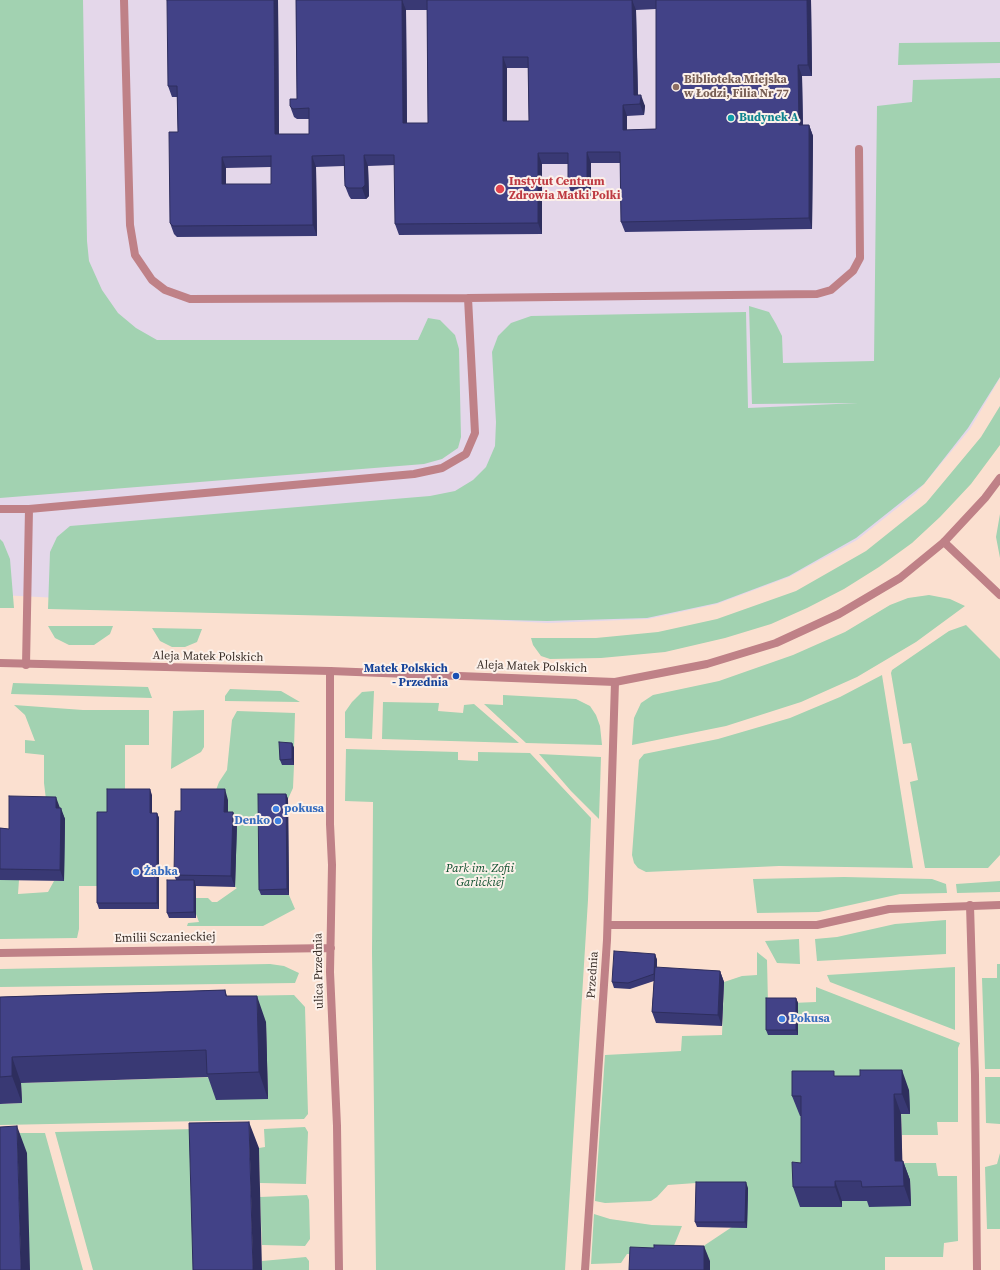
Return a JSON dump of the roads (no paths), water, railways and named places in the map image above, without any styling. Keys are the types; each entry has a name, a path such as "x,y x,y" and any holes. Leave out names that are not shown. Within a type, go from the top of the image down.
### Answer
{"street":[{"path":"124,0 130,225 135,255 152,280 165,290 190,299 468,298 817,294 831,290 853,271 860,258 860,149"},
{"path":"0,509 29,509 414,474 442,468 466,454 475,433 468,298"},
{"name":"Aleja Matek Polskich","path":"0,664 330,671 615,682 707,664 776,643 839,614 900,578 944,542 985,498 1000,478"},
{"path":"26,665 29,509"},
{"path":"944,542 1000,595"},
{"name":"ulica Przednia","path":"330,671 330,824 332,865 330,948 337,1126 339,1270"},
{"name":"Przednia","path":"586,1270 608,926 615,682"},
{"path":"970,905 975,1060 977,1270"},
{"path":"608,926 817,925 889,909 1000,905"},
{"name":"Emilii Sczanieckiej","path":"0,953 330,948"}],"place":[{"name":"Biblioteka Miejska w Łodzi, Filia Nr 77","path":"676,87"},
{"name":"Budynek A","path":"731,118"},
{"name":"Instytut Centrum Zdrowia Matki Polki","path":"500,189"},
{"name":"Matek Polskich - Przednia","path":"456,676"},
{"name":"pokusa","path":"276,809"},
{"name":"Denko","path":"278,821"},
{"name":"Żabka","path":"136,872"},
{"name":"Pokusa","path":"782,1019"}],"park label":[{"name":"Park im. Zofii Garlickiej","path":"480,876"}]}
